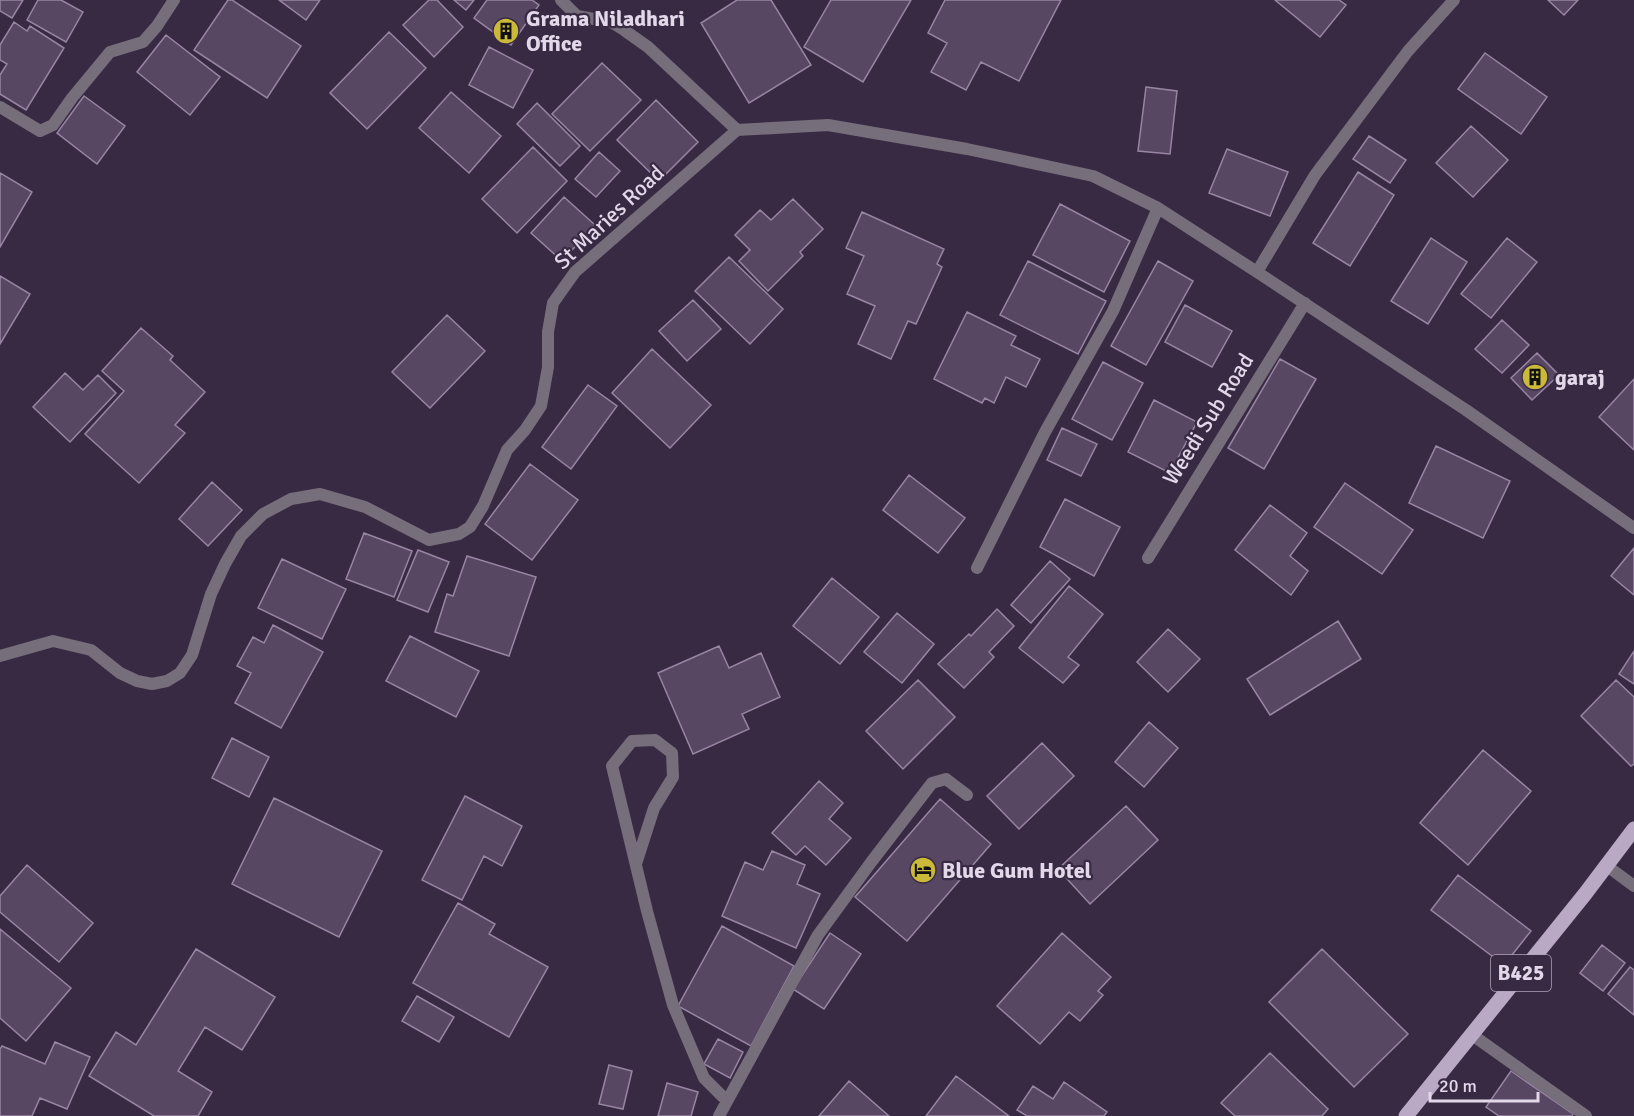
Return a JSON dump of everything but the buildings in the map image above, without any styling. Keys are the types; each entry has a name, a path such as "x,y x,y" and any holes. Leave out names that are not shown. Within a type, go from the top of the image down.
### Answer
{"main road":[{"name":"B425","path":"1406,1116 1634,829"}],"street":[{"path":"0,107 40,131 53,125 110,52 142,42 157,26 174,0"},
{"path":"561,0 578,16 610,22 624,30 648,48 737,130 828,125 967,149 1093,176 1158,208 1305,303 1466,410 1634,528"},
{"path":"1257,272 1315,175 1408,51 1454,0"},
{"name":"St Maries Road","path":"0,656 53,641 91,651 120,673 137,681 152,684 167,681 180,673 192,655 211,594 241,536 263,514 291,500 320,494 365,507 429,540 459,534 470,527 483,506 507,450 525,430 541,406 548,367 548,332 553,303 575,272 737,130"},
{"path":"977,568 1045,432 1113,311 1158,208"},
{"name":"Weedi Sub Road","path":"1148,558 1305,303"},
{"path":"636,864 654,808 673,777 672,753 656,740 632,741 612,766 647,911 673,1005 704,1078 727,1101"},
{"path":"719,1116 818,935 932,783 946,779 967,795"},
{"path":"1606,866 1634,886"},
{"path":"1471,1034 1586,1116"}],"place":[{"name":"Grama Niladhari Office","path":"506,31"},
{"name":"garaj","path":"1535,377"},
{"name":"Blue Gum Hotel","path":"923,870"}]}
